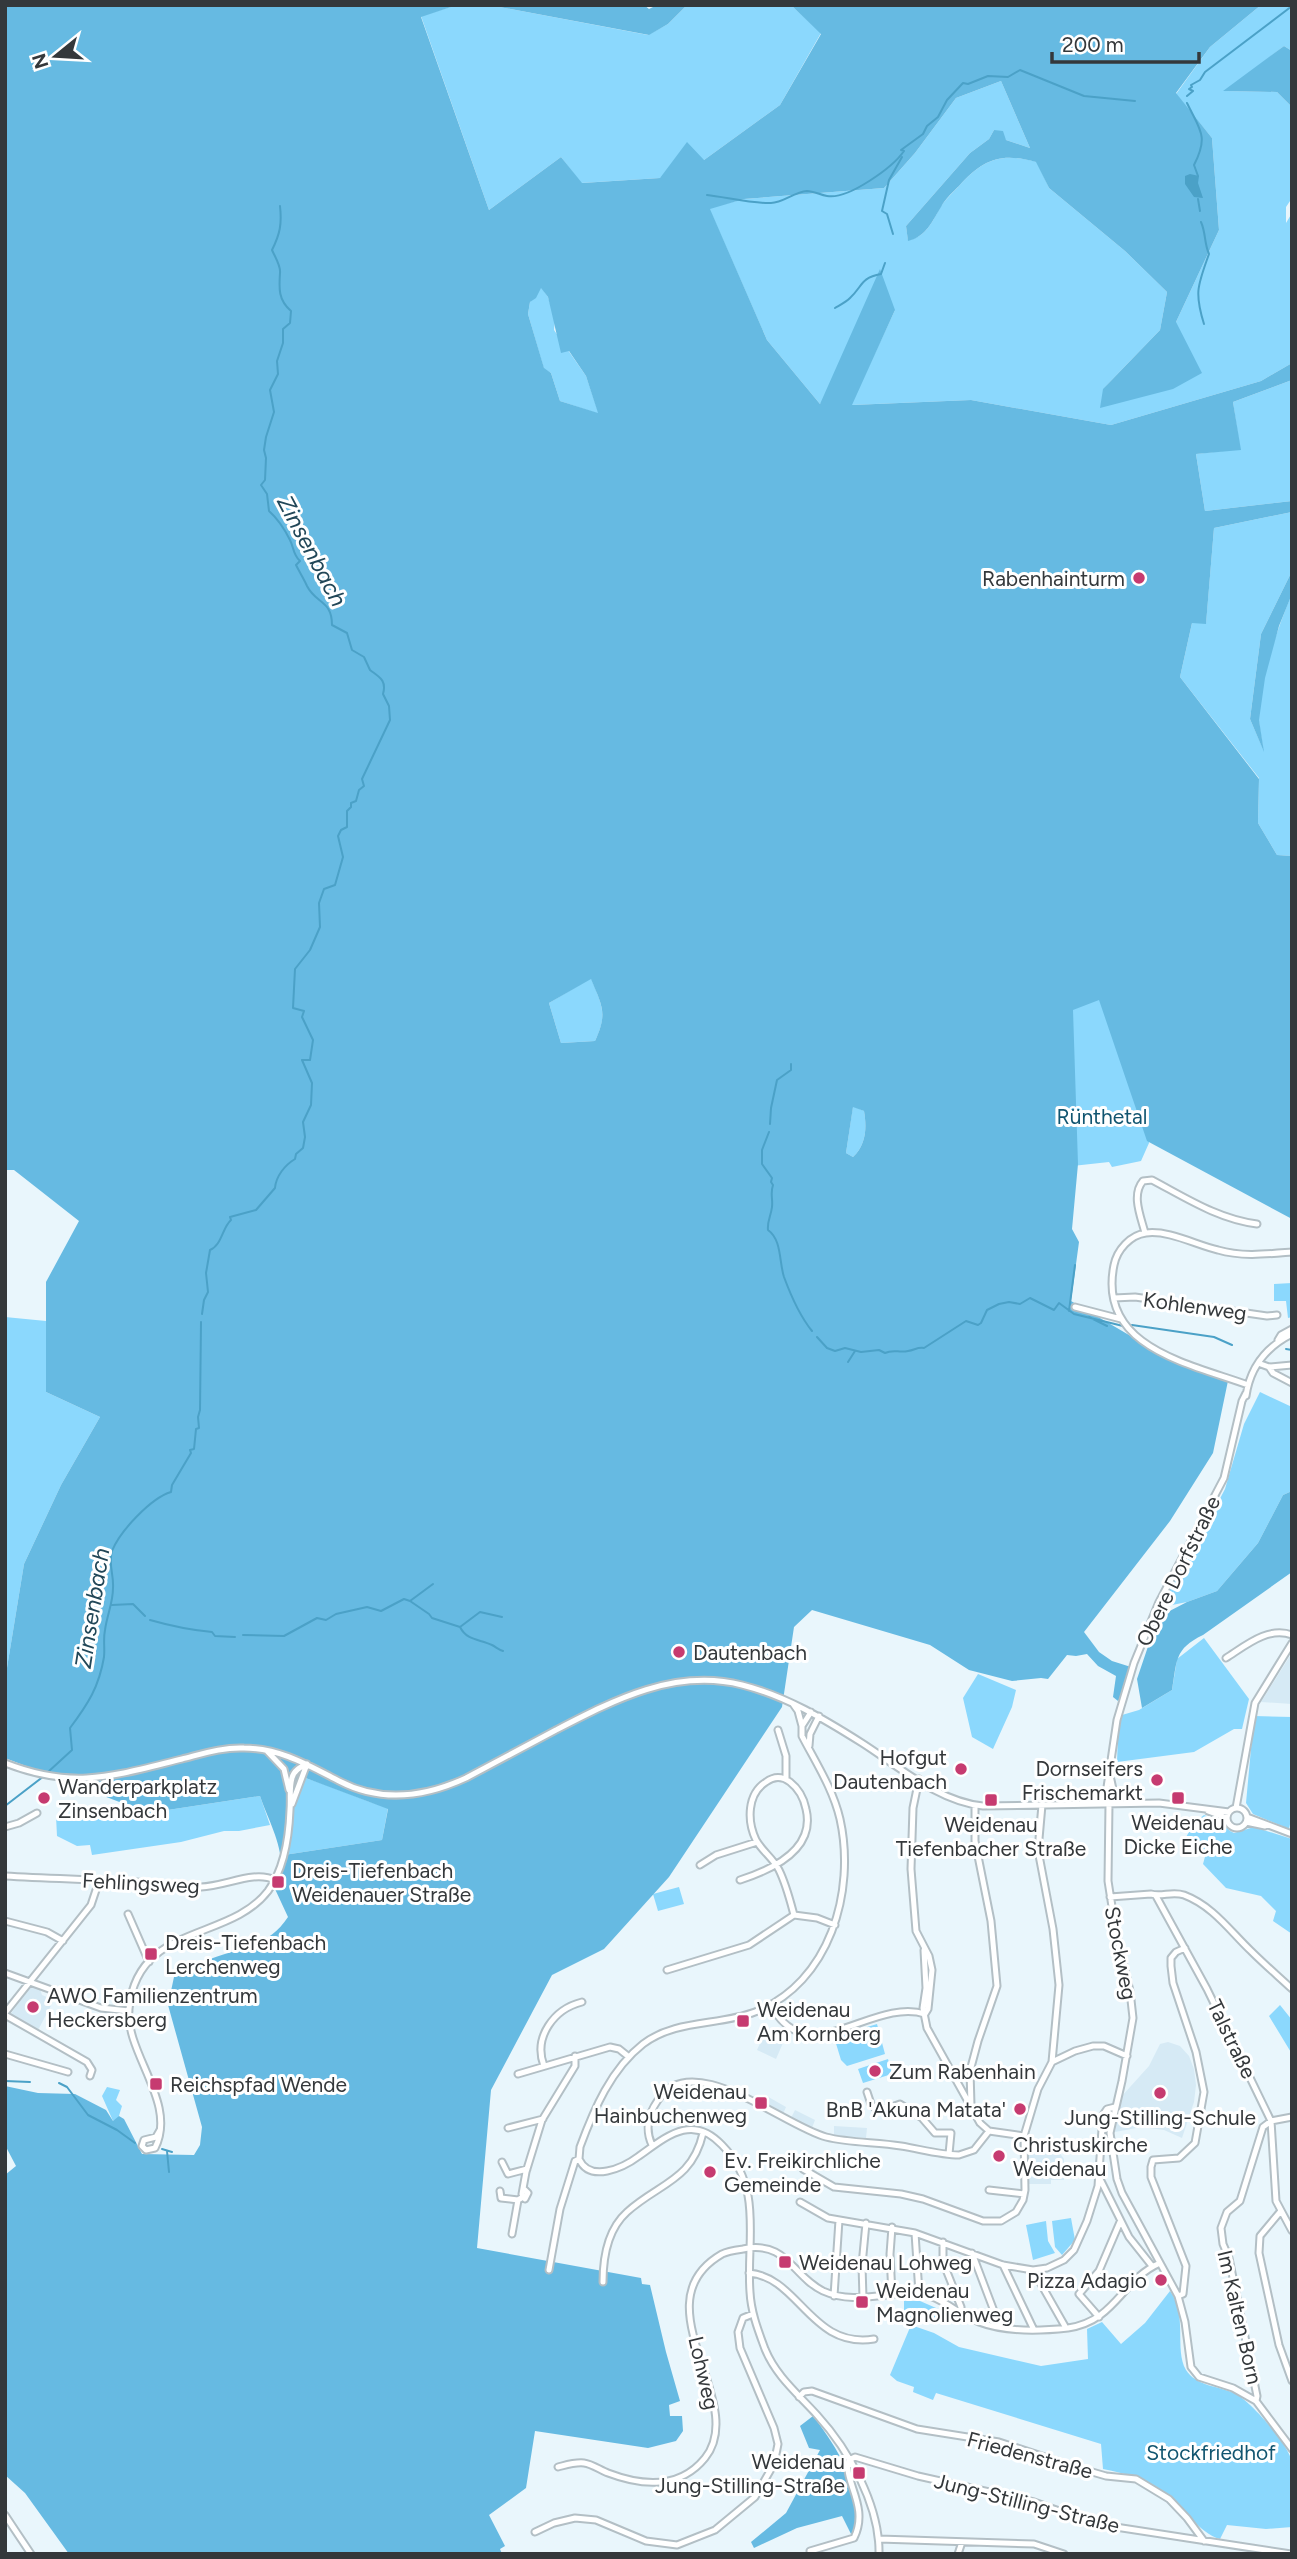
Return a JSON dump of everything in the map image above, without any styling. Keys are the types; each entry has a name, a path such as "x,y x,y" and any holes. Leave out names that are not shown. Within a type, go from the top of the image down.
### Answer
{"street":[{"path":"1145,1233 1138,1189 1143,1181 1147,1180 1153,1180 1214,1213 1238,1222 1257,1224"},
{"path":"1248,1385 1155,1352 1137,1339 1121,1319 1114,1298 1112,1280 1117,1255 1125,1243 1145,1233 1247,1255 1292,1252"},
{"name":"Kohlenweg","path":"1114,1298 1135,1297 1267,1316 1277,1315"},
{"path":"1075,1307 1121,1319"},
{"name":"Obere Dorfstraße","path":"1277,1342 1281,1335 1292,1329"},
{"name":"Obere Dorfstraße","path":"1109,1804 1114,1794 1110,1775 1120,1708 1143,1639 1159,1602 1218,1492 1248,1385 1254,1377 1258,1363 1265,1352 1292,1334"},
{"path":"1258,1363 1269,1367 1292,1365"},
{"path":"1269,1367 1273,1373 1292,1383"},
{"path":"1226,1658 1268,1634 1280,1632 1292,1635"},
{"path":"1291,1646 1255,1703 1239,1808 1247,1820 1292,1834"},
{"path":"7,1764 38,1775 91,1779 229,1748 264,1749 287,1755 350,1786 367,1791 393,1795 427,1793 466,1778 627,1694 676,1682 729,1683 767,1692 791,1702 819,1716 955,1800 975,1805 1159,1803 1202,1808 1228,1815 1239,1808"},
{"path":"791,1702 798,1711 802,1736 835,1800 843,1838 844,1880 835,1925 822,1954 809,1972 771,2005 734,2018 663,2032 629,2057 611,2079 596,2108 580,2147 579,2159 584,2168 597,2172 615,2168 630,2162 667,2135 680,2130 704,2133 723,2145 744,2180 752,2223 749,2273 753,2314 766,2353 786,2384 823,2422 849,2460 866,2497 879,2539 879,2554"},
{"path":"802,1726 811,1712"},
{"path":"809,1749 810,1734 819,1716"},
{"path":"778,1730 786,1756 786,1779"},
{"path":"264,1749 278,1760 284,1769 291,1804"},
{"path":"160,2130 155,2096 133,2034 129,2011 139,1978 149,1962 162,1950 178,1940 240,1914 256,1904 268,1891 284,1855 291,1804 307,1764"},
{"path":"740,1880 777,1865 802,1842 808,1818 804,1801 786,1779 779,1777 767,1781 753,1798 750,1817 757,1842 777,1865 785,1880 794,1915"},
{"path":"919,1779 913,1808 911,1868 916,1931 923,1948 926,1971 923,2008 932,2039 981,2123 989,2132 1024,2136"},
{"name":"Stockweg","path":"1109,1804 1108,1881 1132,2004 1127,2056 1110,2133 1117,2179 1178,2296 1186,2329 1189,2361 1194,2372 1206,2380 1233,2388 1255,2401 1292,2449"},
{"path":"971,2105 970,2071 997,1986 993,1935 975,1841 975,1805"},
{"path":"803,2169 834,2187 923,2199 983,2221 1001,2221 1016,2212 1024,2194 1024,2136 1038,2089 1052,2062 1059,1985 1053,1929 1038,1850 1042,1805"},
{"path":"5,1827 37,1813"},
{"path":"1228,1815 1230,1825 1235,1828 1242,1827 1247,1820"},
{"path":"700,1865 716,1855 757,1842"},
{"name":"Fehlingsweg","path":"5,1875 197,1887 225,1884 255,1875 264,1875 275,1880"},
{"path":"90,2076 92,2070 87,2062 5,2014 91,1905 99,1881"},
{"path":"1110,1897 1156,1896 1167,1893 1185,1896 1216,1914 1292,1989"},
{"name":"Talstraße","path":"1156,1896 1185,1948 1271,2121 1276,2202 1292,2231"},
{"path":"128,1914 149,1962"},
{"path":"667,1970 748,1945 794,1915 817,1918 835,1925"},
{"path":"5,1922 37,1929 63,1941"},
{"path":"1178,2296 1183,2294 1186,2266 1152,2177 1151,2167 1153,2160 1179,2158 1195,2143 1205,2092 1192,2039 1173,1983 1171,1958 1185,1948"},
{"path":"5,1973 101,2008 129,2011"},
{"path":"544,2066 541,2042 549,2023 564,2008 582,2001"},
{"path":"771,2005 777,2016 790,2029 816,2035 895,2013 925,2014"},
{"path":"1052,2062 1093,2046 1104,2046 1127,2056"},
{"path":"518,2074 610,2047 620,2049 629,2057"},
{"path":"5,2054 68,2072"},
{"path":"512,2234 527,2169 543,2119 575,2066 575,2056"},
{"path":"652,2145 648,2136 648,2120 656,2103 663,2092 688,2081 717,2085 824,2137 959,2155 974,2150 989,2132"},
{"path":"867,2092 876,2109 901,2104 922,2118 935,2133 951,2133 949,2154"},
{"path":"800,2202 819,2214 915,2233 1003,2265 1033,2270 1047,2268 1059,2263 1081,2238 1093,2206 1099,2177 1103,2115 1107,2109 1115,2107"},
{"path":"1271,2121 1292,2117"},
{"path":"508,2128 543,2119"},
{"name":"Im Kalten Born","path":"1255,2401 1257,2396 1221,2228 1227,2212 1240,2201 1263,2127 1271,2121"},
{"path":"603,2282 603,2260 608,2241 617,2224 627,2212 683,2173 697,2153 704,2133"},
{"path":"549,2270 560,2209 575,2161 579,2159"},
{"path":"502,2162 508,2174 527,2169"},
{"path":"570,2178 584,2168"},
{"path":"1099,2177 1120,2222 1152,2266"},
{"path":"989,2190 1024,2194"},
{"path":"500,2191 502,2198 522,2196"},
{"path":"1280,2212 1260,2236 1259,2253 1279,2345 1292,2381"},
{"path":"834,2296 839,2220"},
{"path":"1099,2317 1079,2294 1099,2271 1120,2222"},
{"path":"863,2298 862,2265 866,2223"},
{"path":"892,2227 892,2295"},
{"path":"915,2233 919,2293"},
{"path":"943,2242 943,2262 961,2307 961,2314"},
{"path":"751,2247 780,2254 816,2287 834,2296 863,2298 919,2293 930,2296 980,2323 1034,2329 1085,2325 1111,2307 1140,2273 1160,2263"},
{"name":"Lohweg","path":"558,2467 585,2463 631,2480 660,2483 682,2477 707,2456 713,2440 714,2413 688,2301 695,2279 707,2266 724,2253 751,2247"},
{"path":"972,2253 1000,2327"},
{"path":"1003,2265 1034,2329"},
{"path":"1033,2270 1066,2328"},
{"path":"749,2273 768,2278 782,2287 822,2328 862,2341 874,2339"},
{"path":"535,2532 554,2523 575,2518 596,2521 646,2541 677,2545 715,2530 755,2497 774,2464 778,2444 774,2428 740,2348 738,2332 743,2318 753,2314"},
{"name":"Friedenstraße","path":"799,2397 804,2392 812,2391 925,2431 999,2442 1075,2468 1106,2476 1136,2479 1169,2499 1188,2518 1203,2541"},
{"name":"Jung-Stilling-Straße","path":"849,2460 855,2456 918,2476 1011,2496 1096,2524 1291,2554"},
{"path":"810,2551 854,2538 859,2528 856,2493 847,2465 849,2460"},
{"path":"5,2515 31,2554"},
{"path":"879,2539 1039,2545 1064,2554"},
{"path":"958,2554 962,2542"},
{"path":"1039,2545 1039,2554"}],"shaded area":[{"path":"5,5 457,5 421,17 489,210 561,157 582,183 660,178 687,142 704,160 780,105 821,34 791,5 1261,5 1210,47 1176,93 1212,138 1219,230 1176,322 1202,373 1173,389 1100,408 1103,389 1160,330 1167,292 1125,251 1049,188 1036,162 1003,158 976,169 947,198 924,232 908,241 906,226 970,153 989,139 994,130 1003,131 1006,140 1030,148 1001,81 956,98 915,153 884,188 744,199 710,209 767,340 820,404 880,269 895,310 852,405 971,400 1111,425 1261,381 1292,363 1292,380 1233,402 1241,450 1196,454 1205,511 1292,501 1292,512 1214,528 1206,624 1192,623 1180,677 1259,779 1258,823 1277,855 1292,856 1292,1219 1147,1141 1099,1000 1073,1010 1078,1164 1072,1229 1079,1242 1071,1301 1146,1345 1229,1376 1213,1453 1170,1521 1084,1632 1099,1652 1112,1661 1131,1667 1125,1690 1118,1701 1113,1697 1116,1676 1098,1666 1087,1654 1067,1655 1048,1679 1012,1681 969,1670 930,1645 812,1610 794,1627 782,1707 669,1877 604,1949 552,1975 491,2090 477,2248 641,2278 642,2284 650,2285 680,2401 669,2405 670,2416 682,2416 683,2431 676,2441 648,2448 535,2431 526,2488 489,2515 505,2546 500,2549 502,2554 69,2554 25,2493 5,2475 5,2175 16,2166 5,2145 5,2086 38,2093 75,2094 106,2110 113,2121 119,2116 124,2119 142,2154 194,2155 200,2145 202,2127 168,2005 174,1977 203,1962 260,1942 279,1928 288,1917 275,1889 281,1867 278,1843 260,1796 148,1813 5,1758 5,1680 24,1564 61,1485 100,1417 46,1392 46,1282 79,1221 14,1170 5,1170","holes":["541,288 548,297 561,353 569,351 586,376 598,413 560,401 551,373 544,368 528,314 530,302 536,298","591,979 602,1010 595,1041 561,1043 549,1003","853,1107 864,1111 864,1136 861,1147 853,1157 846,1153","303,1777 388,1809 382,1840 284,1855 291,1807"]},
{"path":"489,5 644,5 649,9 657,5 687,5 668,24 649,35"},
{"path":"1284,46 1292,51 1292,107 1277,92 1223,91"},
{"path":"1185,176 1199,176 1198,183 1203,198 1194,197 1185,184"},
{"path":"1292,571 1292,594 1279,626 1265,678 1259,720 1264,752 1250,719 1261,634"},
{"path":"1292,1491 1292,1572 1187,1645 1178,1657 1172,1690 1142,1708 1137,1679 1158,1617 1217,1591 1258,1543 1283,1495"},
{"path":"1290,1656 1292,1704 1261,1702"},
{"name":"AWO Familienzentrum Heckersberg","path":"29,1988 40,1989 42,1995 54,2000 37,2032 10,2015"},
{"path":"767,2028 786,2036 776,2059 757,2050"},
{"name":"Jung-Stilling-Schule","path":"1168,2042 1180,2046 1189,2056 1194,2069 1194,2102 1182,2138 1164,2130 1142,2127 1115,2132 1121,2097 1149,2066 1160,2044"},
{"path":"765,2095 786,2107 783,2114 761,2104"},
{"path":"795,2110 815,2120 812,2128 791,2118"},
{"path":"834,2126 867,2128 866,2138 834,2136"},
{"path":"1028,2138 1051,2141 1064,2159 1064,2180 1051,2180 1051,2184 1028,2184"},
{"path":"813,2416 840,2457 854,2489 857,2506 852,2536 842,2516 797,2528 754,2548 751,2542 786,2513 820,2450 809,2448 800,2426"}],"green space":[{"path":"457,5 489,5 648,35 668,24 687,5 791,5 821,33 780,105 704,160 660,178 581,183 561,157 489,210 421,16"},
{"path":"1261,5 1292,5 1292,51 1284,46 1225,91 1277,92 1292,107 1292,198 1286,207 1286,223 1292,213 1292,363 1261,381 1111,425 971,400 851,405 895,310 820,404 767,340 709,208 744,199 884,188 915,153 956,98 1001,81 1030,148 1006,140 994,130 989,139 970,153 906,226 908,240 924,232 947,198 976,169 1003,158 1037,162 1049,188 1125,251 1167,292 1160,330 1103,389 1176,322 1219,230 1212,138 1176,94 1210,47"},
{"path":"541,287 548,297 555,319 554,330 586,376 599,414 560,401 551,373 544,369 528,314 530,302"},
{"path":"1292,380 1292,501 1205,511 1196,454 1240,449 1233,402"},
{"path":"1292,512 1292,571 1261,634 1250,719 1263,749 1259,722 1265,674 1292,594 1292,856 1277,855 1258,823 1259,778 1180,677 1192,623 1206,623 1214,528"},
{"name":"Rünthetal","path":"1034,906 1084,948 1149,1136 1149,1143 1141,1161 1112,1167 1109,1162 1054,1168"},
{"path":"591,978 602,1010 601,1024 595,1041 561,1043 549,1003"},
{"path":"853,1106 864,1111 865,1124 863,1142 853,1157 846,1153"},
{"path":"1292,1283 1292,1317 1288,1318 1286,1301 1274,1301 1274,1284"},
{"path":"5,1317 46,1321 46,1392 100,1417 61,1485 24,1564 5,1680"},
{"path":"1260,1392 1292,1407 1292,1491 1283,1495 1258,1543 1217,1591 1167,1606 1161,1602 1187,1562 1225,1489 1244,1424"},
{"path":"1204,1638 1249,1699 1242,1729 1234,1729 1194,1752 1117,1762 1122,1715 1139,1710 1172,1690 1177,1659"},
{"path":"978,1674 1016,1690 1012,1707 993,1749 972,1737 963,1698"},
{"path":"1254,1716 1292,1717 1292,1815 1289,1829 1253,1814 1246,1803"},
{"path":"302,1777 388,1808 382,1840 284,1855 291,1807"},
{"path":"260,1796 270,1825 92,1855 90,1845 77,1846 57,1836 56,1816 74,1812 97,1818"},
{"path":"1204,1815 1222,1822 1234,1833 1254,1827 1292,1839 1292,1934 1273,1921 1276,1911 1261,1896 1226,1888 1203,1864 1206,1853 1183,1842 1195,1822"},
{"path":"679,1887 684,1904 658,1911 653,1894"},
{"path":"1280,2005 1292,2020 1292,2054 1269,2016"},
{"name":"Zum Rabenhain","path":"877,2024 885,2054 847,2066 841,2060 834,2037"},
{"name":"Zum Rabenhain","path":"888,2059 892,2074 863,2083 858,2069"},
{"path":"107,2087 120,2090 116,2100 122,2106 118,2119 113,2121 102,2096"},
{"path":"1071,2218 1075,2240 1062,2255 1055,2247 1052,2221"},
{"path":"1046,2221 1048,2241 1055,2253 1033,2260 1026,2225"},
{"name":"Stockfriedhof","path":"1170,2291 1178,2311 1181,2352 1186,2370 1201,2382 1241,2397 1268,2424 1289,2454 1293,2470 1292,2527 1266,2529 1227,2525 1220,2539 1212,2536 1158,2488 1136,2477 1103,2469 1101,2444 936,2393 933,2400 913,2392 914,2387 897,2381 890,2375 911,2325 934,2333 959,2347 1041,2366 1088,2359 1087,2329 1102,2322 1121,2344 1145,2323"},
{"path":"904,2301 920,2301 943,2311 935,2325 904,2318"}],"waterway":[{"path":"1187,96 1193,91 1189,89 1191,85 1200,80 1205,72 1292,6"},
{"path":"707,195 771,203 807,191 836,196 858,188 890,165 904,151 901,150 923,134 963,83 968,84 988,76 1008,77 1020,70 1084,96 1135,101"},
{"path":"1187,103 1201,133 1201,147 1194,165 1198,176"},
{"path":"893,234 887,214 882,211 889,180 902,157"},
{"path":"1198,199 1200,211"},
{"name":"Zinsenbach","path":"202,1314 208,1292 206,1273 210,1250 220,1240 231,1220 230,1217 256,1210 275,1188 282,1171 303,1148 303,1122 311,1105 312,1083 302,1060 310,1060 313,1040 302,1017 304,1011 293,1008 295,969 310,950 320,927 319,903 324,889 335,885 343,857 338,836 341,830 347,827 347,811 364,786 362,779 390,720 389,706 383,694 383,682 370,670 364,657 352,650 347,633 332,625 326,606 307,586 296,565 300,561 284,529 269,511 267,494 261,485 265,480 266,437 274,412 270,390 278,374 277,361 283,343 283,329 290,323 291,311 282,298 280,267 272,250 280,229 280,206"},
{"path":"1201,222 1209,254 1198,296 1204,324"},
{"path":"835,308 854,294 865,280 881,274 885,263"},
{"path":"770,1124 777,1080 791,1070 791,1064"},
{"path":"769,1132 762,1150 762,1164 772,1178 773,1185 768,1230 776,1239 784,1277 793,1298 812,1331"},
{"path":"1069,1311 1075,1265"},
{"path":"817,1337 827,1348 835,1351 845,1348 861,1352 908,1351 924,1348 966,1321 978,1325 987,1310 999,1304 1020,1304 1030,1298 1054,1310 1059,1303 1074,1314 1123,1326"},
{"path":"1089,1317 1107,1326"},
{"name":"Zinsenbach","path":"48,1772 72,1750 70,1728 87,1703 99,1677 104,1657 104,1633 113,1593 112,1551 137,1516 154,1501 171,1492 172,1485 191,1453 190,1450 194,1449 200,1410 201,1322"},
{"path":"1132,1325 1214,1337 1232,1345"},
{"path":"1286,1349 1292,1350"},
{"path":"848,1362 855,1351"},
{"path":"243,1635 284,1636 317,1618 326,1620 336,1614 367,1607 381,1611 404,1599 410,1601 433,1584"},
{"path":"410,1601 432,1618 460,1627 470,1637 503,1651"},
{"path":"112,1605 133,1604 145,1616"},
{"path":"460,1627 480,1612 502,1617"},
{"path":"150,1620 212,1632 215,1636 235,1637"},
{"name":"Zinsenbach","path":"5,1806 44,1776"},
{"path":"5,2081 30,2082"},
{"path":"59,2083 67,2087 88,2115 135,2143"},
{"path":"162,2149 172,2152"},
{"path":"167,2151 169,2172"}],"place":[{"name":"Rabenhainturm","path":"1139,578"},
{"name":"Dautenbach","path":"679,1652"},
{"name":"Hofgut Dautenbach","path":"961,1769"},
{"name":"Dornseifers Frischemarkt","path":"1157,1780"},
{"name":"Wanderparkplatz Zinsenbach","path":"44,1798"},
{"name":"Weidenau Dicke Eiche","path":"1178,1798"},
{"name":"Weidenau Tiefenbacher Straße","path":"991,1800"},
{"name":"Dreis-Tiefenbach Weidenauer Straße","path":"278,1882"},
{"name":"Dreis-Tiefenbach Lerchenweg","path":"151,1954"},
{"name":"AWO Familienzentrum Heckersberg","path":"33,2007"},
{"name":"Weidenau Am Kornberg","path":"743,2021"},
{"name":"Zum Rabenhain","path":"875,2071"},
{"name":"Reichspfad Wende","path":"156,2084"},
{"name":"Jung-Stilling-Schule","path":"1160,2093"},
{"name":"Weidenau Hainbuchenweg","path":"761,2103"},
{"name":"BnB 'Akuna Matata'","path":"1020,2109"},
{"name":"Christuskirche Weidenau","path":"999,2156"},
{"name":"Ev. Freikirchliche Gemeinde","path":"710,2172"},
{"name":"Weidenau Lohweg","path":"785,2262"},
{"name":"Pizza Adagio","path":"1161,2280"},
{"name":"Weidenau Magnolienweg","path":"862,2302"},
{"name":"Weidenau Jung-Stilling-Straße","path":"859,2473"}]}
